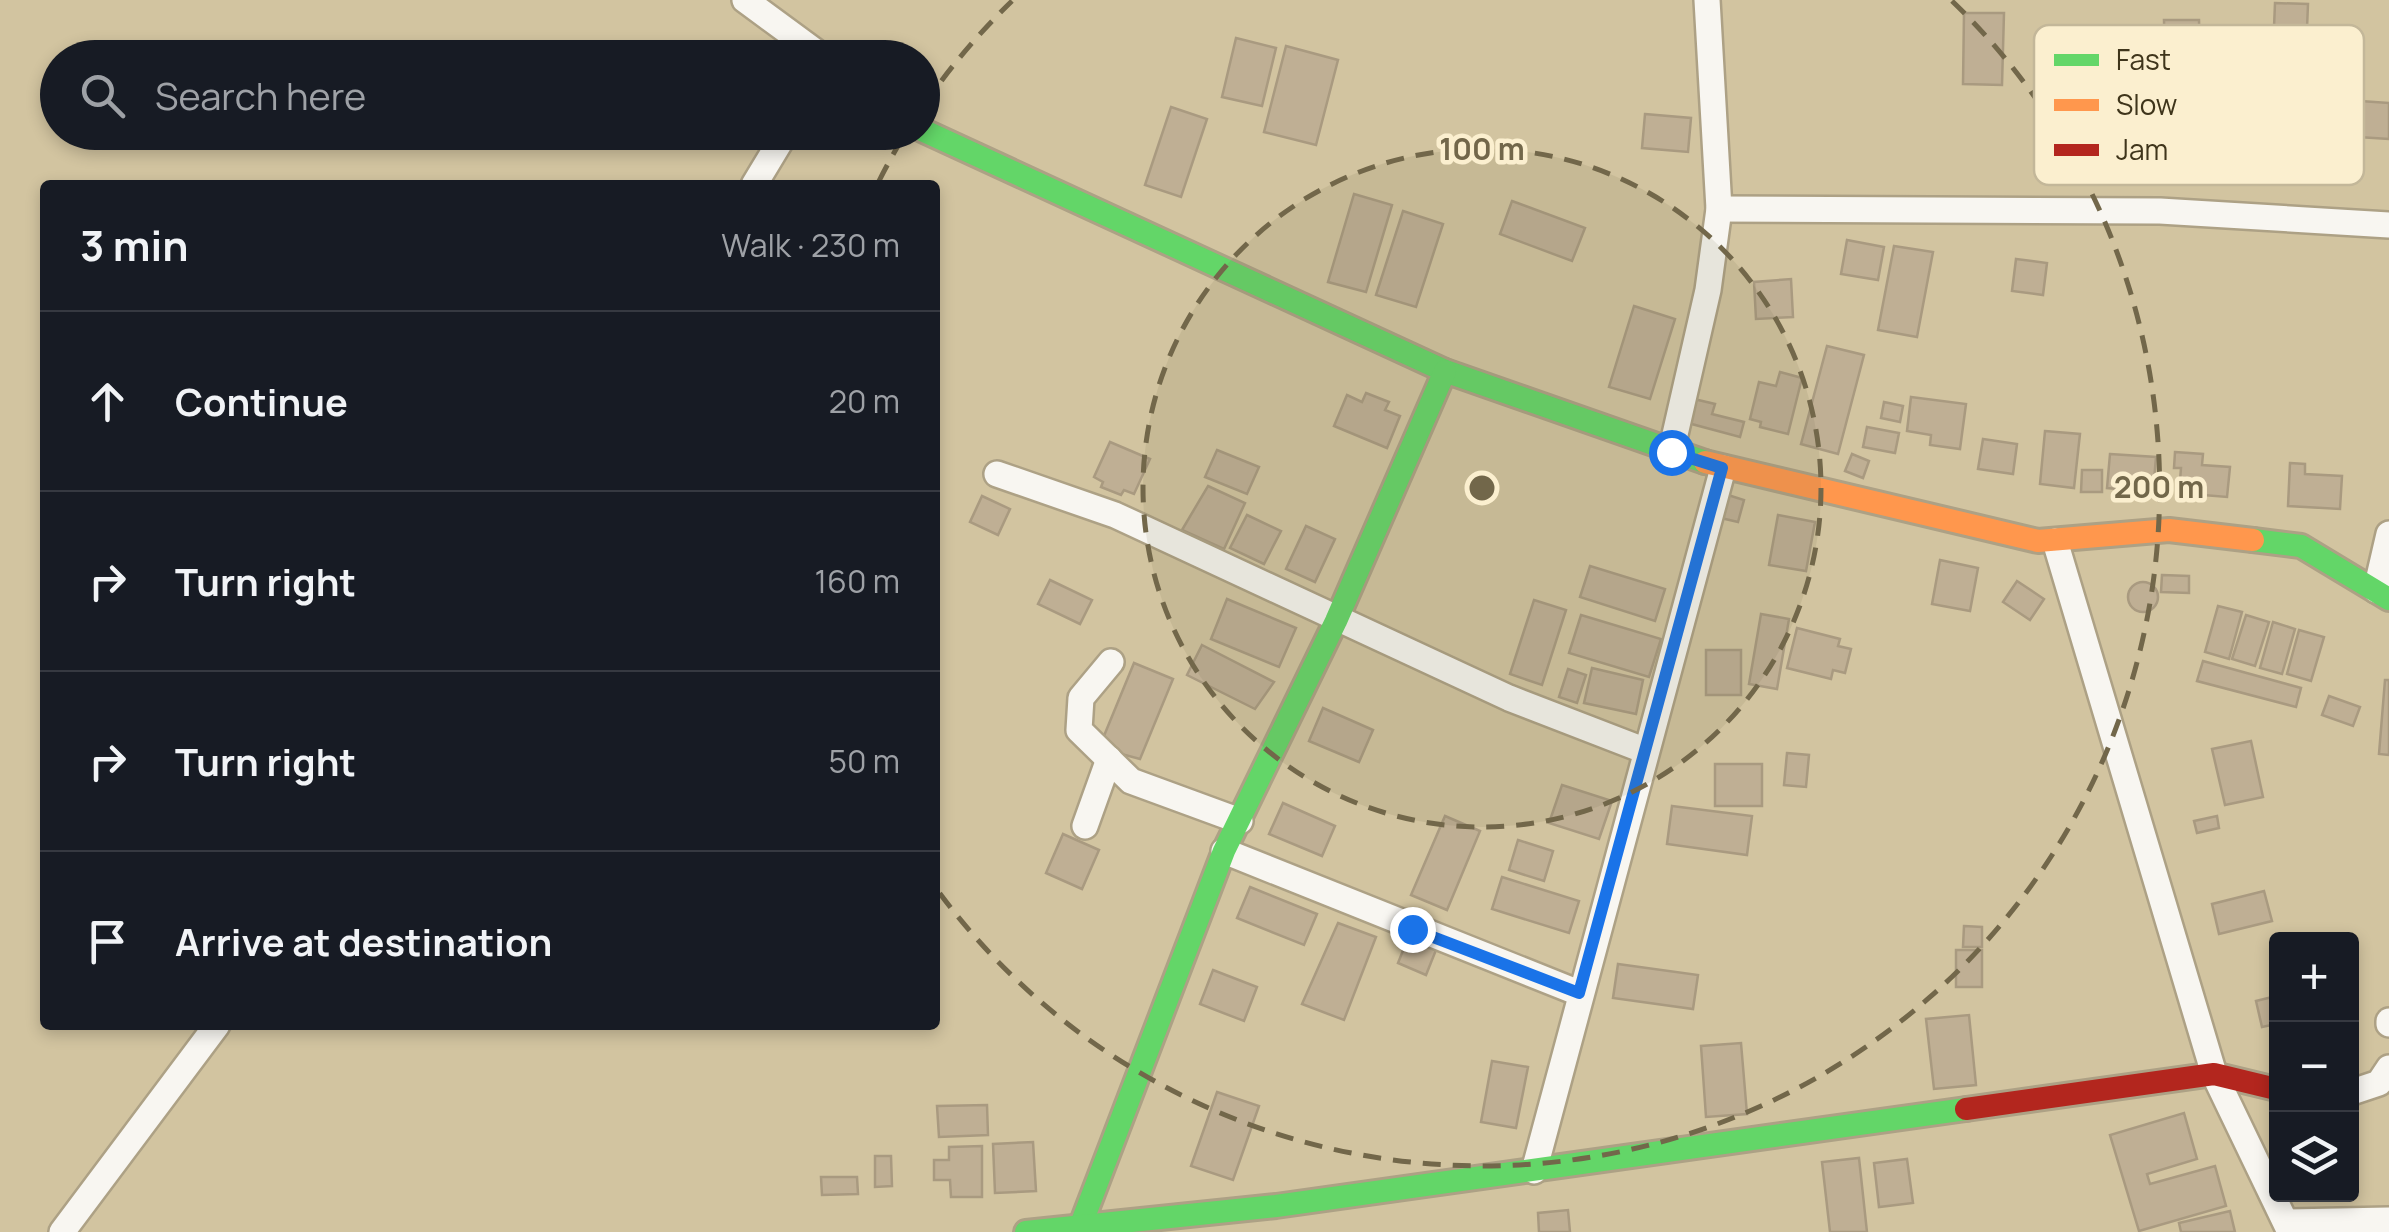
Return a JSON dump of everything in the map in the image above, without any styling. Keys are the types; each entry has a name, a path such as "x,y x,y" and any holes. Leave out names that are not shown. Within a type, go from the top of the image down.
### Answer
{"street":[{"path":"746,0 800,40"},
{"path":"1671,452 1708,290 1719,209 1707,0"},
{"path":"940,138 1445,372 1722,468 2054,541 2169,530 2301,546 2383,594 2389,534"},
{"path":"757,180 775,150"},
{"path":"1719,209 2160,211 2389,226"},
{"path":"1079,1230 1224,851 1336,620 1445,372"},
{"path":"1534,1171 1722,468"},
{"path":"996,474 1116,515 1509,698 1646,750"},
{"path":"2054,541 2214,1074 2289,1227 2389,1220"},
{"path":"1110,662 1081,698 1079,730 1131,781 1240,820"},
{"path":"1086,826 1109,760"},
{"path":"1224,851 1579,993"},
{"path":"62,1232 213,1030"},
{"path":"2359,1090 2380,1083 2389,1068"},
{"path":"1026,1232 1079,1230 1534,1171 2214,1074 2269,1088"}],"building":[{"path":"2275,3 2308,4 2307,25 2274,25"},
{"path":"1964,13 2004,13 2002,85 1963,84"},
{"path":"2164,20 2199,20 2199,25 2164,25"},
{"path":"1236,38 1276,48 1262,106 1222,97"},
{"path":"1286,46 1338,60 1316,145 1264,132"},
{"path":"2364,101 2389,103 2389,139 2364,137"},
{"path":"1171,107 1207,119 1181,197 1145,185"},
{"path":"1645,114 1691,118 1688,152 1642,148"},
{"path":"1354,194 1392,205 1366,292 1328,282"},
{"path":"1512,201 1585,228 1572,261 1500,234"},
{"path":"1403,211 1443,224 1416,307 1376,295"},
{"path":"1847,240 1884,247 1878,280 1841,274"},
{"path":"1894,246 1933,252 1917,337 1878,330"},
{"path":"2016,259 2047,263 2043,295 2012,291"},
{"path":"1791,279 1793,317 1756,319 1754,282"},
{"path":"1634,306 1675,319 1650,399 1609,387"},
{"path":"1827,346 1864,355 1838,454 1801,444"},
{"path":"1780,372 1802,378 1788,434 1760,427 1761,422 1750,419 1759,382 1776,386"},
{"path":"1366,393 1389,402 1385,410 1400,416 1387,448 1334,426 1347,395 1362,402"},
{"path":"1911,397 1966,404 1960,449 1930,445 1931,435 1907,431"},
{"path":"1694,399 1715,404 1712,414 1744,422 1740,437 1688,423"},
{"path":"1884,402 1903,406 1900,422 1881,418"},
{"path":"1867,427 1899,433 1895,453 1863,447"},
{"path":"2045,431 2080,434 2074,488 2040,484"},
{"path":"1983,439 2017,444 2013,474 1978,469"},
{"path":"1110,442 1150,459 1134,494 1124,490 1121,495 1101,487 1103,482 1094,477"},
{"path":"1217,450 1259,467 1247,494 1205,477"},
{"path":"2175,452 2203,454 2202,465 2230,467 2227,497 2179,493 2181,468 2174,468"},
{"path":"1852,454 1869,461 1863,478 1845,471"},
{"path":"2110,454 2156,457 2153,492 2107,488"},
{"path":"2290,463 2305,464 2305,474 2342,476 2340,509 2288,506"},
{"path":"2082,470 2102,470 2102,492 2081,492"},
{"path":"1208,486 1245,503 1224,549 1182,530"},
{"path":"1728,495 1744,500 1738,522 1721,518"},
{"path":"982,496 1010,509 998,535 970,522"},
{"path":"1247,515 1281,531 1264,564 1230,548"},
{"path":"1778,515 1815,522 1806,571 1769,565"},
{"path":"1306,526 1335,539 1315,582 1286,569"},
{"path":"1940,560 1978,568 1970,611 1932,604"},
{"path":"1590,566 1665,589 1655,621 1580,597"},
{"path":"2162,575 2189,576 2189,593 2161,592"},
{"path":"1050,580 1092,600 1080,624 1038,604"},
{"path":"2017,581 2044,599 2030,620 2003,602"},
{"path":"2143,582 2154,586 2158,597 2154,608 2143,612 2132,608 2128,597 2132,586"},
{"path":"1227,599 1296,628 1279,667 1211,639"},
{"path":"1534,600 1566,610 1542,685 1510,674"},
{"path":"2218,606 2242,612 2229,659 2205,652"},
{"path":"1761,614 1789,619 1777,689 1749,684"},
{"path":"1581,615 1661,639 1649,677 1569,653"},
{"path":"2246,615 2269,622 2255,666 2232,659"},
{"path":"2273,622 2295,629 2282,674 2260,668"},
{"path":"1797,628 1840,639 1838,646 1851,649 1845,673 1833,670 1831,679 1787,668"},
{"path":"2299,630 2324,637 2311,681 2287,674"},
{"path":"1202,645 1274,682 1255,709 1187,675"},
{"path":"1706,650 1741,650 1741,695 1706,695"},
{"path":"2203,661 2301,688 2296,707 2197,681"},
{"path":"1134,663 1173,679 1140,759 1099,748"},
{"path":"1592,668 1643,680 1636,714 1584,703"},
{"path":"1568,669 1586,675 1577,703 1559,697"},
{"path":"2385,680 2389,680 2389,755 2379,754"},
{"path":"2329,696 2360,707 2353,726 2322,715"},
{"path":"1323,708 1373,730 1359,762 1309,741"},
{"path":"2251,741 2263,797 2225,805 2212,749"},
{"path":"1787,753 1809,755 1806,787 1784,785"},
{"path":"1715,764 1762,764 1762,806 1715,806"},
{"path":"1562,785 1612,801 1599,839 1549,823"},
{"path":"1283,803 1335,826 1322,856 1269,834"},
{"path":"1672,806 1752,816 1747,855 1667,844"},
{"path":"1445,816 1480,831 1447,910 1411,895"},
{"path":"2217,816 2219,828 2197,833 2194,821"},
{"path":"1063,834 1099,850 1082,889 1046,873"},
{"path":"1518,840 1553,851 1544,881 1509,870"},
{"path":"1502,877 1579,901 1569,933 1492,909"},
{"path":"1250,887 1317,914 1304,945 1237,918"},
{"path":"2264,891 2272,921 2219,934 2212,904"},
{"path":"1338,923 1376,937 1344,1020 1302,1004"},
{"path":"1964,926 1982,927 1982,947 1963,947"},
{"path":"1408,938 1436,950 1426,975 1398,963"},
{"path":"1956,950 1982,950 1982,987 1956,987"},
{"path":"1618,964 1698,975 1693,1009 1613,998"},
{"path":"1213,970 1257,987 1244,1021 1200,1004"},
{"path":"2269,998 2269,1026 2262,1027 2256,1001"},
{"path":"1969,1015 1976,1085 1934,1089 1926,1019"},
{"path":"1741,1043 1747,1114 1706,1117 1701,1046"},
{"path":"1492,1061 1528,1067 1516,1128 1481,1122"},
{"path":"1217,1092 1259,1106 1233,1180 1191,1166"},
{"path":"987,1105 988,1135 939,1137 937,1106"},
{"path":"2184,1113 2197,1159 2147,1174 2150,1184 2215,1166 2226,1206 2139,1231 2110,1135"},
{"path":"1033,1142 1036,1191 995,1193 993,1144"},
{"path":"982,1146 982,1197 951,1197 950,1180 934,1180 934,1160 949,1160 949,1147"},
{"path":"875,1156 891,1156 892,1186 875,1187"},
{"path":"1859,1158 1867,1232 1830,1232 1822,1162"},
{"path":"1907,1159 1913,1203 1879,1207 1874,1163"},
{"path":"821,1177 857,1177 858,1194 822,1195"},
{"path":"1568,1210 1570,1232 1539,1232 1538,1213"},
{"path":"2230,1211 2235,1232 2181,1232 2179,1223"}],"traffic: fast":[{"path":"940,138 1445,371 1705,462"},
{"path":"1079,1230 1224,851 1336,621 1445,371"},
{"path":"2253,540 2301,546 2389,599"},
{"path":"1026,1232 1276,1206 1966,1109"}],"traffic: slow":[{"path":"1705,462 2038,541 2169,530 2253,540"}],"traffic: jam":[{"path":"1966,1109 2214,1074 2269,1087"}],"route":[{"path":"1412,929 1579,993 1722,468 1671,452"}]}
